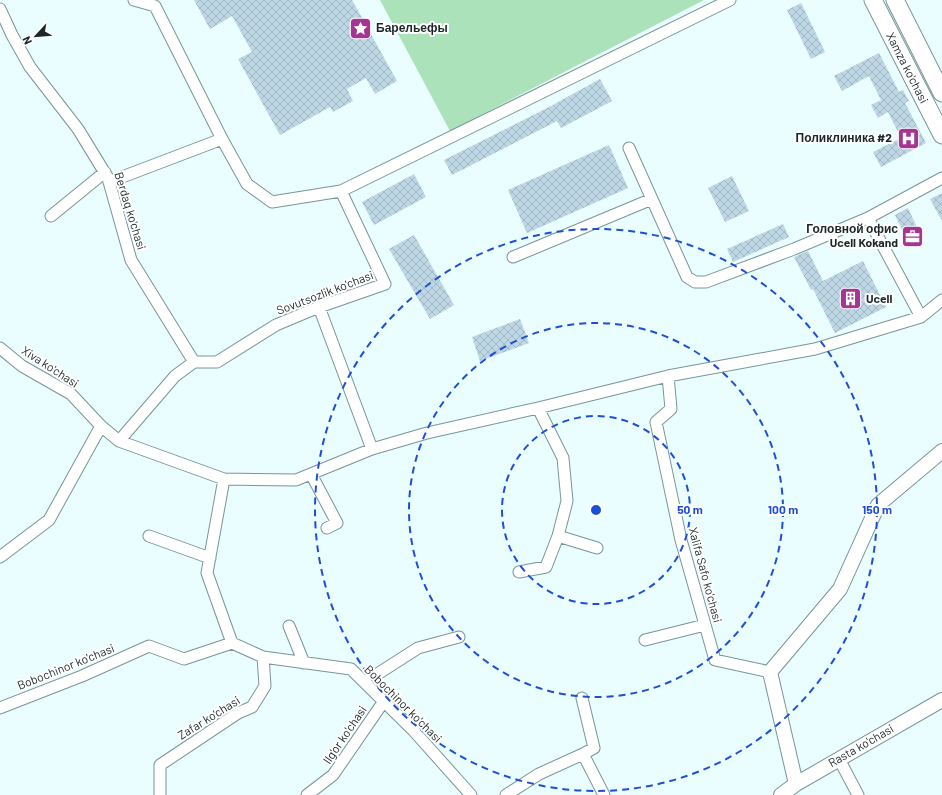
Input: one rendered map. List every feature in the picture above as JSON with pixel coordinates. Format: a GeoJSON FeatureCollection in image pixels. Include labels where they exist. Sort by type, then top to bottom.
{"type":"FeatureCollection","features":[{"type":"Feature","properties":{"kind":"main road","name":"Xamza ko'chasi"},"geometry":{"type":"LineString","coordinates":[[873,0],[942,135]]}},
{"type":"Feature","properties":{"kind":"main road","name":"Xamza ko'chasi"},"geometry":{"type":"LineString","coordinates":[[895,0],[942,93]]}},
{"type":"Feature","properties":{"kind":"street"},"geometry":{"type":"LineString","coordinates":[[134,0],[155,6],[222,140],[247,184],[272,202],[341,191],[730,0]]}},
{"type":"Feature","properties":{"kind":"street","name":"Berdaq ko'chasi"},"geometry":{"type":"LineString","coordinates":[[0,9],[12,35],[30,66],[78,129],[104,172],[109,182],[131,260],[194,362]]}},
{"type":"Feature","properties":{"kind":"street"},"geometry":{"type":"LineString","coordinates":[[109,182],[222,140]]}},
{"type":"Feature","properties":{"kind":"street"},"geometry":{"type":"LineString","coordinates":[[629,148],[687,277],[695,282],[706,282],[794,249],[868,218],[942,178]]}},
{"type":"Feature","properties":{"kind":"street"},"geometry":{"type":"LineString","coordinates":[[51,216],[104,172]]}},
{"type":"Feature","properties":{"kind":"street","name":"Sovutsozlik ko'chasi"},"geometry":{"type":"LineString","coordinates":[[194,362],[217,362],[276,325],[319,307],[385,284],[341,191]]}},
{"type":"Feature","properties":{"kind":"street"},"geometry":{"type":"LineString","coordinates":[[513,256],[652,199]]}},
{"type":"Feature","properties":{"kind":"street"},"geometry":{"type":"LineString","coordinates":[[868,218],[921,317],[942,300]]}},
{"type":"Feature","properties":{"kind":"street"},"geometry":{"type":"LineString","coordinates":[[319,307],[372,449]]}},
{"type":"Feature","properties":{"kind":"street","name":"Xiva ko'chasi"},"geometry":{"type":"LineString","coordinates":[[0,348],[22,366],[71,394],[101,426],[119,441],[224,479],[296,480],[372,449],[427,434],[668,376],[815,349],[921,317]]}},
{"type":"Feature","properties":{"kind":"street"},"geometry":{"type":"LineString","coordinates":[[119,441],[175,376],[194,362]]}},
{"type":"Feature","properties":{"kind":"street","name":"Xalifa Safo ko'chasi"},"geometry":{"type":"LineString","coordinates":[[668,376],[672,409],[656,422],[681,540],[715,660],[770,672]]}},
{"type":"Feature","properties":{"kind":"street"},"geometry":{"type":"LineString","coordinates":[[520,572],[546,567],[558,536],[567,501],[563,458],[538,408]]}},
{"type":"Feature","properties":{"kind":"street"},"geometry":{"type":"LineString","coordinates":[[0,558],[49,520],[101,426]]}},
{"type":"Feature","properties":{"kind":"street"},"geometry":{"type":"LineString","coordinates":[[796,784],[770,672],[840,589],[878,505],[942,451]]}},
{"type":"Feature","properties":{"kind":"street"},"geometry":{"type":"LineString","coordinates":[[311,474],[337,523],[327,528]]}},
{"type":"Feature","properties":{"kind":"street"},"geometry":{"type":"LineString","coordinates":[[224,479],[207,573],[232,643]]}},
{"type":"Feature","properties":{"kind":"street"},"geometry":{"type":"LineString","coordinates":[[149,536],[210,558]]}},
{"type":"Feature","properties":{"kind":"street"},"geometry":{"type":"LineString","coordinates":[[558,536],[597,548]]}},
{"type":"Feature","properties":{"kind":"street"},"geometry":{"type":"LineString","coordinates":[[645,640],[705,625]]}},
{"type":"Feature","properties":{"kind":"street"},"geometry":{"type":"LineString","coordinates":[[289,626],[304,663]]}},
{"type":"Feature","properties":{"kind":"street"},"geometry":{"type":"LineString","coordinates":[[364,682],[418,648],[459,637]]}},
{"type":"Feature","properties":{"kind":"street","name":"Bobochinor ko'chasi"},"geometry":{"type":"LineString","coordinates":[[0,708],[82,676],[150,646],[184,660],[232,643],[263,657],[351,670],[413,730],[471,795]]}},
{"type":"Feature","properties":{"kind":"street","name":"Zafar ko'chasi"},"geometry":{"type":"LineString","coordinates":[[160,795],[160,765],[238,713],[252,706],[265,686],[263,657]]}},
{"type":"Feature","properties":{"kind":"street"},"geometry":{"type":"LineString","coordinates":[[506,795],[539,774],[594,748],[582,698]]}},
{"type":"Feature","properties":{"kind":"street","name":"Rasta ko'chasi"},"geometry":{"type":"LineString","coordinates":[[781,795],[796,784],[942,700]]}},
{"type":"Feature","properties":{"kind":"street","name":"Ilg'or ko'chasi"},"geometry":{"type":"LineString","coordinates":[[307,795],[333,774],[384,701]]}},
{"type":"Feature","properties":{"kind":"street"},"geometry":{"type":"LineString","coordinates":[[583,754],[604,795]]}},
{"type":"Feature","properties":{"kind":"street"},"geometry":{"type":"LineString","coordinates":[[839,759],[858,795]]}},
{"type":"Feature","properties":{"kind":"green space"},"geometry":{"type":"Polygon","coordinates":[[[380,0],[704,0],[450,131],[380,0]]]}},
{"type":"Feature","properties":{"kind":"building"},"geometry":{"type":"Polygon","coordinates":[[[194,0],[352,0],[397,81],[375,94],[366,78],[347,89],[353,101],[333,112],[330,107],[280,135],[238,59],[252,52],[232,16],[210,29],[194,0]]]}},
{"type":"Feature","properties":{"kind":"building"},"geometry":{"type":"Polygon","coordinates":[[[801,3],[825,52],[811,59],[787,10],[801,3]]]}},
{"type":"Feature","properties":{"kind":"building"},"geometry":{"type":"Polygon","coordinates":[[[879,53],[899,92],[903,90],[909,101],[905,103],[926,143],[881,167],[873,152],[901,138],[888,112],[878,118],[871,105],[881,100],[869,76],[842,91],[834,76],[879,53]]]}},
{"type":"Feature","properties":{"kind":"building"},"geometry":{"type":"Polygon","coordinates":[[[600,79],[612,101],[561,128],[557,121],[452,175],[444,160],[549,107],[600,79]]]}},
{"type":"Feature","properties":{"kind":"building"},"geometry":{"type":"Polygon","coordinates":[[[609,145],[628,188],[527,233],[508,190],[609,145]]]}},
{"type":"Feature","properties":{"kind":"building"},"geometry":{"type":"Polygon","coordinates":[[[414,174],[426,197],[374,225],[362,202],[414,174]]]}},
{"type":"Feature","properties":{"kind":"building"},"geometry":{"type":"Polygon","coordinates":[[[732,176],[749,211],[725,222],[708,188],[732,176]]]}},
{"type":"Feature","properties":{"kind":"building"},"geometry":{"type":"Polygon","coordinates":[[[942,193],[942,221],[930,199],[942,193]]]}},
{"type":"Feature","properties":{"kind":"building"},"geometry":{"type":"Polygon","coordinates":[[[908,208],[921,236],[908,242],[895,215],[908,208]]]}},
{"type":"Feature","properties":{"kind":"building"},"geometry":{"type":"Polygon","coordinates":[[[783,224],[789,237],[733,262],[727,249],[783,224]]]}},
{"type":"Feature","properties":{"kind":"building"},"geometry":{"type":"Polygon","coordinates":[[[414,235],[454,305],[430,319],[389,249],[414,235]]]}},
{"type":"Feature","properties":{"kind":"building","name":"Ucell"},"geometry":{"type":"Polygon","coordinates":[[[808,251],[823,281],[863,261],[886,307],[835,333],[813,289],[811,290],[794,257],[808,251]]]}},
{"type":"Feature","properties":{"kind":"building"},"geometry":{"type":"Polygon","coordinates":[[[520,319],[529,343],[480,361],[472,337],[520,319]]]}},
{"type":"Feature","properties":{"kind":"place","name":"Барельефы"},"geometry":{"type":"Point","coordinates":[361,28]}},
{"type":"Feature","properties":{"kind":"place","name":"Поликлиника #2"},"geometry":{"type":"Point","coordinates":[908,138]}},
{"type":"Feature","properties":{"kind":"place","name":"Головной офис Ucell Kokand"},"geometry":{"type":"Point","coordinates":[913,236]}},
{"type":"Feature","properties":{"kind":"place","name":"Ucell"},"geometry":{"type":"Point","coordinates":[850,299]}}]}
